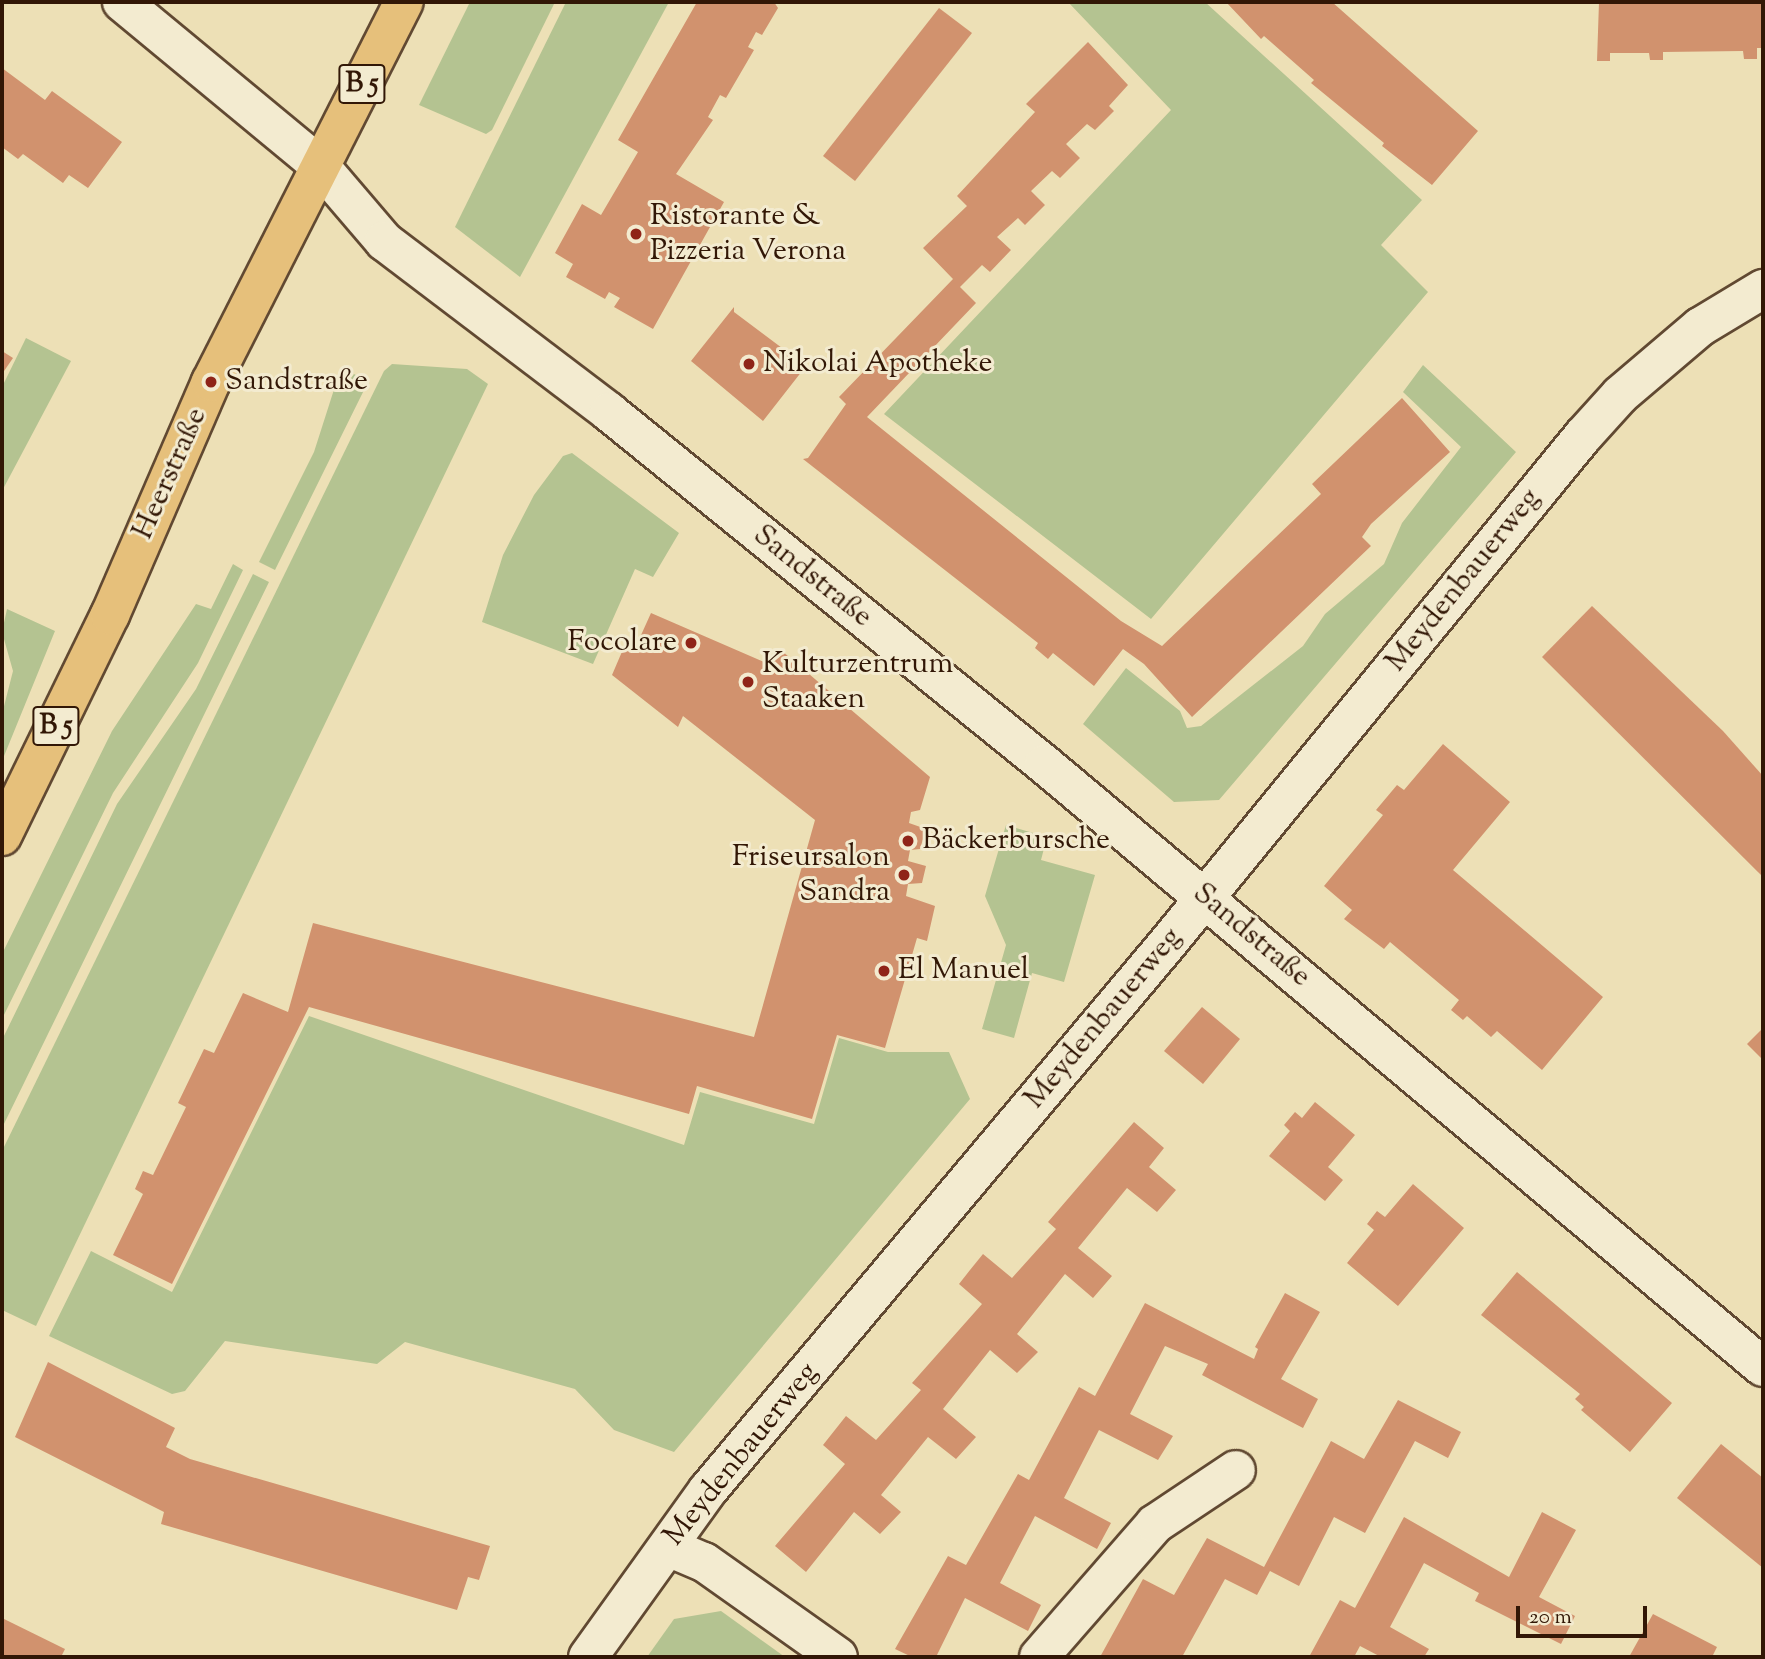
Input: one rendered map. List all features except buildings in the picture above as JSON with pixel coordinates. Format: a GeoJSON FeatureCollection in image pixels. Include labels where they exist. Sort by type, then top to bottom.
{"type":"FeatureCollection","features":[{"type":"Feature","properties":{"kind":"main road","name":"Heerstraße"},"geometry":{"type":"LineString","coordinates":[[2,836],[110,615],[211,382],[404,2]]}},
{"type":"Feature","properties":{"kind":"street","name":"Sandstraße"},"geometry":{"type":"LineString","coordinates":[[122,2],[320,166],[384,241],[609,412],[1205,897],[1763,1367]]}},
{"type":"Feature","properties":{"kind":"street","name":"Meydenbauerweg"},"geometry":{"type":"LineString","coordinates":[[589,1657],[708,1490],[1205,897],[1611,405],[1700,327],[1763,289]]}},
{"type":"Feature","properties":{"kind":"street"},"geometry":{"type":"LineString","coordinates":[[1039,1657],[1155,1524],[1236,1470]]}},
{"type":"Feature","properties":{"kind":"street"},"geometry":{"type":"LineString","coordinates":[[668,1547],[704,1562],[838,1657]]}},
{"type":"Feature","properties":{"kind":"green space"},"geometry":{"type":"Polygon","coordinates":[[[470,2],[555,2],[492,130],[486,134],[419,105],[470,2]]]}},
{"type":"Feature","properties":{"kind":"green space"},"geometry":{"type":"Polygon","coordinates":[[[566,2],[669,2],[520,277],[455,227],[566,2]]]}},
{"type":"Feature","properties":{"kind":"green space"},"geometry":{"type":"Polygon","coordinates":[[[1068,2],[1205,2],[1422,200],[1381,245],[1428,292],[1151,619],[884,414],[1171,110],[1068,2]]]}},
{"type":"Feature","properties":{"kind":"green space"},"geometry":{"type":"Polygon","coordinates":[[[26,338],[71,361],[2,491],[2,387],[26,338]]]}},
{"type":"Feature","properties":{"kind":"green space"},"geometry":{"type":"Polygon","coordinates":[[[392,364],[467,369],[488,384],[36,1326],[2,1310],[2,1151],[384,371],[392,364]]]}},
{"type":"Feature","properties":{"kind":"green space"},"geometry":{"type":"Polygon","coordinates":[[[1423,365],[1516,452],[1219,800],[1174,802],[1083,724],[1126,668],[1180,711],[1187,728],[1201,726],[1303,646],[1325,614],[1384,564],[1402,523],[1461,447],[1403,392],[1423,365]]]}},
{"type":"Feature","properties":{"kind":"green space"},"geometry":{"type":"Polygon","coordinates":[[[354,374],[368,382],[275,570],[259,562],[314,452],[338,377],[349,381],[354,374]]]}},
{"type":"Feature","properties":{"kind":"green space"},"geometry":{"type":"Polygon","coordinates":[[[572,453],[679,533],[653,577],[635,569],[593,664],[482,622],[503,555],[534,495],[563,456],[572,453]]]}},
{"type":"Feature","properties":{"kind":"green space"},"geometry":{"type":"Polygon","coordinates":[[[233,564],[243,570],[198,663],[113,793],[2,1019],[2,954],[112,731],[196,604],[211,609],[233,564]]]}},
{"type":"Feature","properties":{"kind":"green space"},"geometry":{"type":"Polygon","coordinates":[[[253,574],[269,582],[2,1128],[2,1040],[117,804],[196,689],[253,574]]]}},
{"type":"Feature","properties":{"kind":"green space"},"geometry":{"type":"Polygon","coordinates":[[[7,609],[55,631],[2,761],[2,714],[13,671],[2,632],[7,609]]]}},
{"type":"Feature","properties":{"kind":"green space"},"geometry":{"type":"Polygon","coordinates":[[[1006,825],[1047,837],[1041,860],[1095,875],[1064,982],[1032,973],[1014,1038],[982,1029],[1006,945],[985,896],[1006,825]]]}},
{"type":"Feature","properties":{"kind":"green space"},"geometry":{"type":"Polygon","coordinates":[[[309,1016],[684,1145],[700,1092],[814,1124],[839,1038],[888,1052],[949,1052],[970,1099],[674,1452],[614,1430],[575,1389],[405,1342],[377,1364],[225,1341],[185,1391],[172,1394],[49,1336],[91,1251],[172,1292],[309,1016]]]}},
{"type":"Feature","properties":{"kind":"green space"},"geometry":{"type":"Polygon","coordinates":[[[721,1611],[785,1657],[647,1657],[674,1619],[721,1611]]]}},
{"type":"Feature","properties":{"kind":"place","name":"Ristorante & Pizzeria Verona"},"geometry":{"type":"Point","coordinates":[636,234]}},
{"type":"Feature","properties":{"kind":"place","name":"Nikolai Apotheke"},"geometry":{"type":"Point","coordinates":[749,364]}},
{"type":"Feature","properties":{"kind":"place","name":"Sandstraße"},"geometry":{"type":"Point","coordinates":[211,382]}},
{"type":"Feature","properties":{"kind":"place","name":"Focolare"},"geometry":{"type":"Point","coordinates":[691,643]}},
{"type":"Feature","properties":{"kind":"place","name":"Kulturzentrum Staaken"},"geometry":{"type":"Point","coordinates":[748,682]}},
{"type":"Feature","properties":{"kind":"place","name":"Bäckerbursche"},"geometry":{"type":"Point","coordinates":[908,841]}},
{"type":"Feature","properties":{"kind":"place","name":"Friseursalon Sandra"},"geometry":{"type":"Point","coordinates":[904,875]}},
{"type":"Feature","properties":{"kind":"place","name":"El Manuel"},"geometry":{"type":"Point","coordinates":[884,971]}}]}
